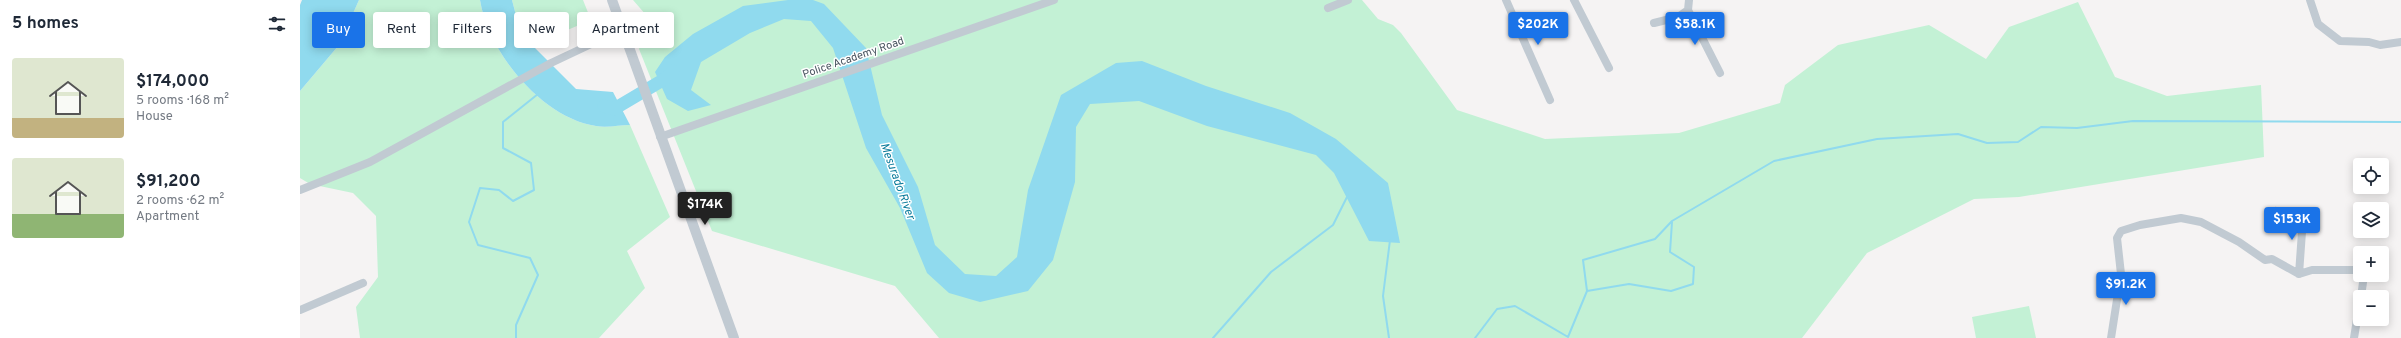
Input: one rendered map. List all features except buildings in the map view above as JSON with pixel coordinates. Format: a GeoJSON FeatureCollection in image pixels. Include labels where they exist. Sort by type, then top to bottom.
{"type":"FeatureCollection","features":[{"type":"Feature","properties":{"kind":"street"},"geometry":{"type":"LineString","coordinates":[[612,0],[616,12]]}},
{"type":"Feature","properties":{"kind":"street","name":"Police Academy Road"},"geometry":{"type":"LineString","coordinates":[[660,136],[786,92],[876,63],[929,42],[961,33],[1054,0]]}},
{"type":"Feature","properties":{"kind":"street"},"geometry":{"type":"LineString","coordinates":[[1328,8],[1348,0]]}},
{"type":"Feature","properties":{"kind":"street"},"geometry":{"type":"LineString","coordinates":[[1506,0],[1550,100]]}},
{"type":"Feature","properties":{"kind":"street"},"geometry":{"type":"LineString","coordinates":[[1574,0],[1609,68]]}},
{"type":"Feature","properties":{"kind":"street"},"geometry":{"type":"LineString","coordinates":[[1689,0],[1688,10],[1720,73]]}},
{"type":"Feature","properties":{"kind":"street"},"geometry":{"type":"LineString","coordinates":[[2310,0],[2318,24],[2329,35],[2340,41],[2369,42],[2380,45],[2401,42]]}},
{"type":"Feature","properties":{"kind":"street"},"geometry":{"type":"LineString","coordinates":[[1654,23],[1678,17],[1688,10]]}},
{"type":"Feature","properties":{"kind":"street"},"geometry":{"type":"LineString","coordinates":[[300,190],[370,162],[550,63],[583,48]]}},
{"type":"Feature","properties":{"kind":"street"},"geometry":{"type":"LineString","coordinates":[[630,48],[660,136],[734,338]]}},
{"type":"Feature","properties":{"kind":"street"},"geometry":{"type":"LineString","coordinates":[[2276,212],[2293,220],[2302,232],[2299,274]]}},
{"type":"Feature","properties":{"kind":"street"},"geometry":{"type":"LineString","coordinates":[[2111,338],[2121,274],[2117,238],[2121,231],[2127,229],[2181,218],[2201,222],[2239,242],[2265,260],[2272,259],[2299,274],[2312,270],[2353,270]]}},
{"type":"Feature","properties":{"kind":"street"},"geometry":{"type":"LineString","coordinates":[[300,310],[362,283]]}},
{"type":"Feature","properties":{"kind":"street"},"geometry":{"type":"LineString","coordinates":[[2354,338],[2356,326]]}},
{"type":"Feature","properties":{"kind":"green space"},"geometry":{"type":"Polygon","coordinates":[[[359,0],[480,0],[483,12],[438,12],[438,48],[499,48],[506,61],[521,80],[556,110],[576,120],[600,127],[630,125],[670,217],[627,251],[645,288],[599,338],[360,338],[356,307],[378,277],[376,216],[353,193],[310,184],[300,178],[300,91],[336,48],[365,48],[365,12],[354,12],[359,0]]]}},
{"type":"Feature","properties":{"kind":"green space"},"geometry":{"type":"Polygon","coordinates":[[[512,0],[583,0],[588,12],[577,12],[577,26],[569,29],[569,12],[515,12],[512,0]]]}},
{"type":"Feature","properties":{"kind":"green space"},"geometry":{"type":"Polygon","coordinates":[[[633,0],[1362,0],[1378,19],[1393,25],[1401,33],[1457,110],[1545,139],[1679,133],[1780,103],[1785,85],[1838,45],[1929,25],[1986,59],[2009,27],[2078,2],[2115,77],[2167,96],[2261,85],[2264,157],[2019,197],[1974,199],[1867,253],[1802,338],[939,338],[895,286],[712,231],[639,49],[674,48],[674,12],[643,12],[633,0]]]}},
{"type":"Feature","properties":{"kind":"green space"},"geometry":{"type":"Polygon","coordinates":[[[2029,306],[2036,338],[1976,338],[1972,317],[2029,306]]]}},
{"type":"Feature","properties":{"kind":"water"},"geometry":{"type":"Polygon","coordinates":[[[302,0],[359,0],[354,12],[312,12],[312,48],[336,48],[300,91],[300,5],[302,0]]]}},
{"type":"Feature","properties":{"kind":"water"},"geometry":{"type":"Polygon","coordinates":[[[480,0],[512,0],[515,12],[514,48],[535,48],[576,89],[613,92],[630,125],[600,127],[576,120],[556,110],[521,80],[506,61],[499,48],[506,48],[506,12],[483,12],[480,0]]]}},
{"type":"Feature","properties":{"kind":"water"},"geometry":{"type":"Polygon","coordinates":[[[788,0],[813,0],[824,4],[866,48],[882,115],[918,187],[935,245],[965,274],[996,276],[1017,257],[1028,190],[1061,95],[1116,63],[1142,61],[1206,86],[1290,113],[1336,139],[1388,183],[1400,243],[1369,241],[1334,173],[1316,155],[1207,126],[1139,101],[1090,104],[1076,127],[1075,182],[1053,260],[1028,291],[980,302],[949,293],[927,273],[900,208],[866,148],[833,48],[811,21],[784,19],[750,33],[701,62],[691,90],[711,105],[688,111],[667,99],[655,72],[665,57],[693,34],[743,6],[788,0]]]}},
{"type":"Feature","properties":{"kind":"waterway","name":"Mesurado River"},"geometry":{"type":"LineString","coordinates":[[604,106],[614,109],[668,77],[673,71]]}},
{"type":"Feature","properties":{"kind":"waterway"},"geometry":{"type":"LineString","coordinates":[[516,338],[516,325],[538,275],[530,258],[478,245],[469,222],[480,188],[499,190],[513,201],[534,190],[531,163],[503,148],[503,122],[538,94]]}},
{"type":"Feature","properties":{"kind":"waterway"},"geometry":{"type":"LineString","coordinates":[[1475,338],[1497,309],[1515,306],[1568,337],[1587,291],[1583,260],[1655,239],[1672,221],[1774,161],[1877,139],[1958,134],[1987,143],[2018,142],[2041,127],[2077,128],[2133,121],[2401,122]]}},
{"type":"Feature","properties":{"kind":"waterway"},"geometry":{"type":"LineString","coordinates":[[1213,338],[1271,272],[1333,225],[1348,195]]}},
{"type":"Feature","properties":{"kind":"waterway"},"geometry":{"type":"LineString","coordinates":[[1587,291],[1629,284],[1671,291],[1693,284],[1694,267],[1670,252],[1672,222]]}},
{"type":"Feature","properties":{"kind":"waterway"},"geometry":{"type":"LineString","coordinates":[[1389,338],[1383,296],[1390,240]]}}]}
